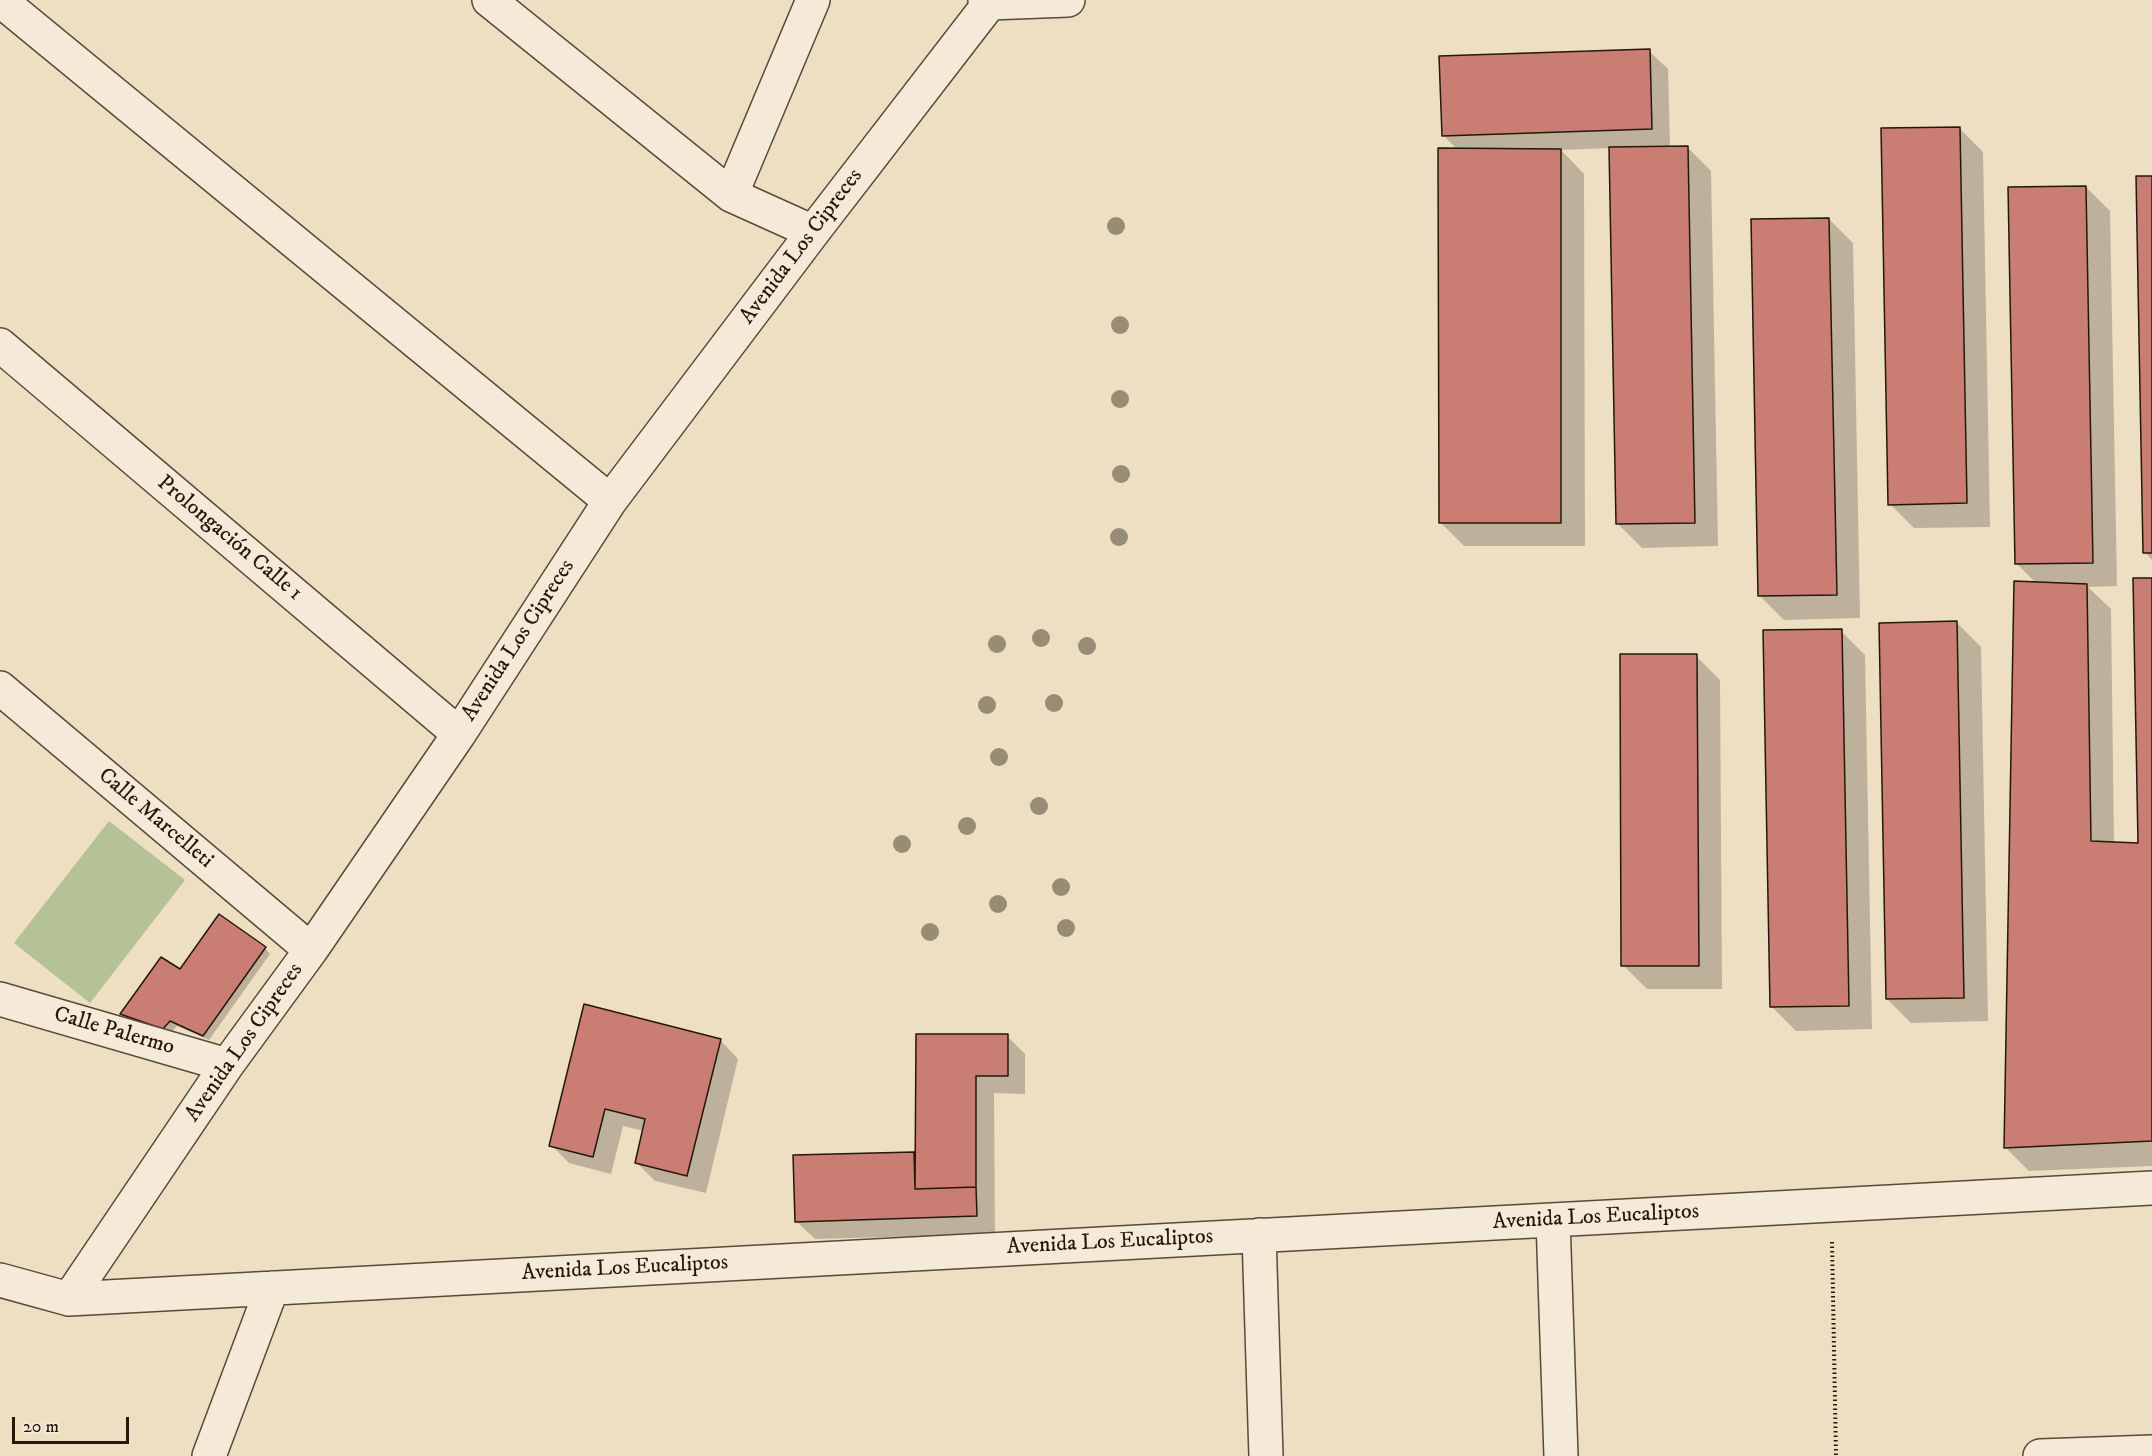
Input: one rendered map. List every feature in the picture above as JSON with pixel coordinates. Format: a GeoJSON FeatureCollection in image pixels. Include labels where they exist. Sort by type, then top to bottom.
{"type":"FeatureCollection","features":[{"type":"Feature","properties":{"kind":"street"},"geometry":{"type":"LineString","coordinates":[[0,0],[610,501]]}},
{"type":"Feature","properties":{"kind":"street"},"geometry":{"type":"LineString","coordinates":[[489,0],[731,195],[813,232]]}},
{"type":"Feature","properties":{"kind":"street"},"geometry":{"type":"LineString","coordinates":[[731,195],[813,0]]}},
{"type":"Feature","properties":{"kind":"street"},"geometry":{"type":"LineString","coordinates":[[989,1],[1068,0]]}},
{"type":"Feature","properties":{"kind":"street","name":"Avenida Los Cipreces"},"geometry":{"type":"LineString","coordinates":[[69,1299],[227,1065],[311,950],[459,734],[610,501],[989,1]]}},
{"type":"Feature","properties":{"kind":"street","name":"Prolongación Calle 1"},"geometry":{"type":"LineString","coordinates":[[0,345],[459,734]]}},
{"type":"Feature","properties":{"kind":"street","name":"Calle Marcelleti"},"geometry":{"type":"LineString","coordinates":[[0,688],[311,950]]}},
{"type":"Feature","properties":{"kind":"street","name":"Calle Palermo"},"geometry":{"type":"LineString","coordinates":[[0,999],[227,1065]]}},
{"type":"Feature","properties":{"kind":"street","name":"Avenida Los Eucaliptos"},"geometry":{"type":"LineString","coordinates":[[0,1280],[69,1299],[2152,1188]]}},
{"type":"Feature","properties":{"kind":"street"},"geometry":{"type":"LineString","coordinates":[[1553,1220],[1561,1456]]}},
{"type":"Feature","properties":{"kind":"street"},"geometry":{"type":"LineString","coordinates":[[1259,1235],[1266,1456]]}},
{"type":"Feature","properties":{"kind":"street"},"geometry":{"type":"LineString","coordinates":[[209,1456],[272,1288]]}},
{"type":"Feature","properties":{"kind":"street"},"geometry":{"type":"LineString","coordinates":[[2040,1456],[2152,1452]]}},
{"type":"Feature","properties":{"kind":"path"},"geometry":{"type":"LineString","coordinates":[[1832,1205],[1836,1456]]}},
{"type":"Feature","properties":{"kind":"green space"},"geometry":{"type":"Polygon","coordinates":[[[109,821],[185,880],[90,1003],[14,943],[109,821]]]}},
{"type":"Feature","properties":{"kind":"building"},"geometry":{"type":"Polygon","coordinates":[[[1650,49],[1652,129],[1442,136],[1439,56],[1650,49]]]}},
{"type":"Feature","properties":{"kind":"building"},"geometry":{"type":"Polygon","coordinates":[[[1960,127],[1967,503],[1888,505],[1881,128],[1960,127]]]}},
{"type":"Feature","properties":{"kind":"building"},"geometry":{"type":"Polygon","coordinates":[[[1688,146],[1695,523],[1616,524],[1609,147],[1688,146]]]}},
{"type":"Feature","properties":{"kind":"building"},"geometry":{"type":"Polygon","coordinates":[[[1438,148],[1561,149],[1561,523],[1439,523],[1438,148]]]}},
{"type":"Feature","properties":{"kind":"building"},"geometry":{"type":"Polygon","coordinates":[[[2136,176],[2152,176],[2152,553],[2143,553],[2136,176]]]}},
{"type":"Feature","properties":{"kind":"building"},"geometry":{"type":"Polygon","coordinates":[[[2086,186],[2093,563],[2015,564],[2008,187],[2086,186]]]}},
{"type":"Feature","properties":{"kind":"building"},"geometry":{"type":"Polygon","coordinates":[[[1829,218],[1837,595],[1758,596],[1751,219],[1829,218]]]}},
{"type":"Feature","properties":{"kind":"building"},"geometry":{"type":"Polygon","coordinates":[[[2133,578],[2152,578],[2152,1141],[2004,1148],[2014,581],[2087,584],[2091,841],[2138,843],[2133,578]]]}},
{"type":"Feature","properties":{"kind":"building"},"geometry":{"type":"Polygon","coordinates":[[[1957,621],[1964,998],[1886,999],[1879,623],[1957,621]]]}},
{"type":"Feature","properties":{"kind":"building"},"geometry":{"type":"Polygon","coordinates":[[[1842,629],[1849,1006],[1770,1007],[1763,630],[1842,629]]]}},
{"type":"Feature","properties":{"kind":"building"},"geometry":{"type":"Polygon","coordinates":[[[1620,654],[1697,654],[1699,966],[1621,966],[1620,654]]]}},
{"type":"Feature","properties":{"kind":"building"},"geometry":{"type":"Polygon","coordinates":[[[219,914],[266,947],[203,1036],[170,1021],[163,1029],[120,1014],[161,957],[180,969],[219,914]]]}},
{"type":"Feature","properties":{"kind":"building"},"geometry":{"type":"Polygon","coordinates":[[[584,1004],[721,1039],[687,1176],[635,1163],[645,1119],[605,1109],[593,1157],[549,1146],[584,1004]]]}},
{"type":"Feature","properties":{"kind":"building"},"geometry":{"type":"Polygon","coordinates":[[[916,1034],[1008,1034],[1008,1076],[976,1076],[976,1187],[915,1189],[916,1034]]]}},
{"type":"Feature","properties":{"kind":"building"},"geometry":{"type":"Polygon","coordinates":[[[914,1152],[915,1189],[976,1187],[977,1216],[795,1222],[793,1155],[914,1152]]]}}]}
